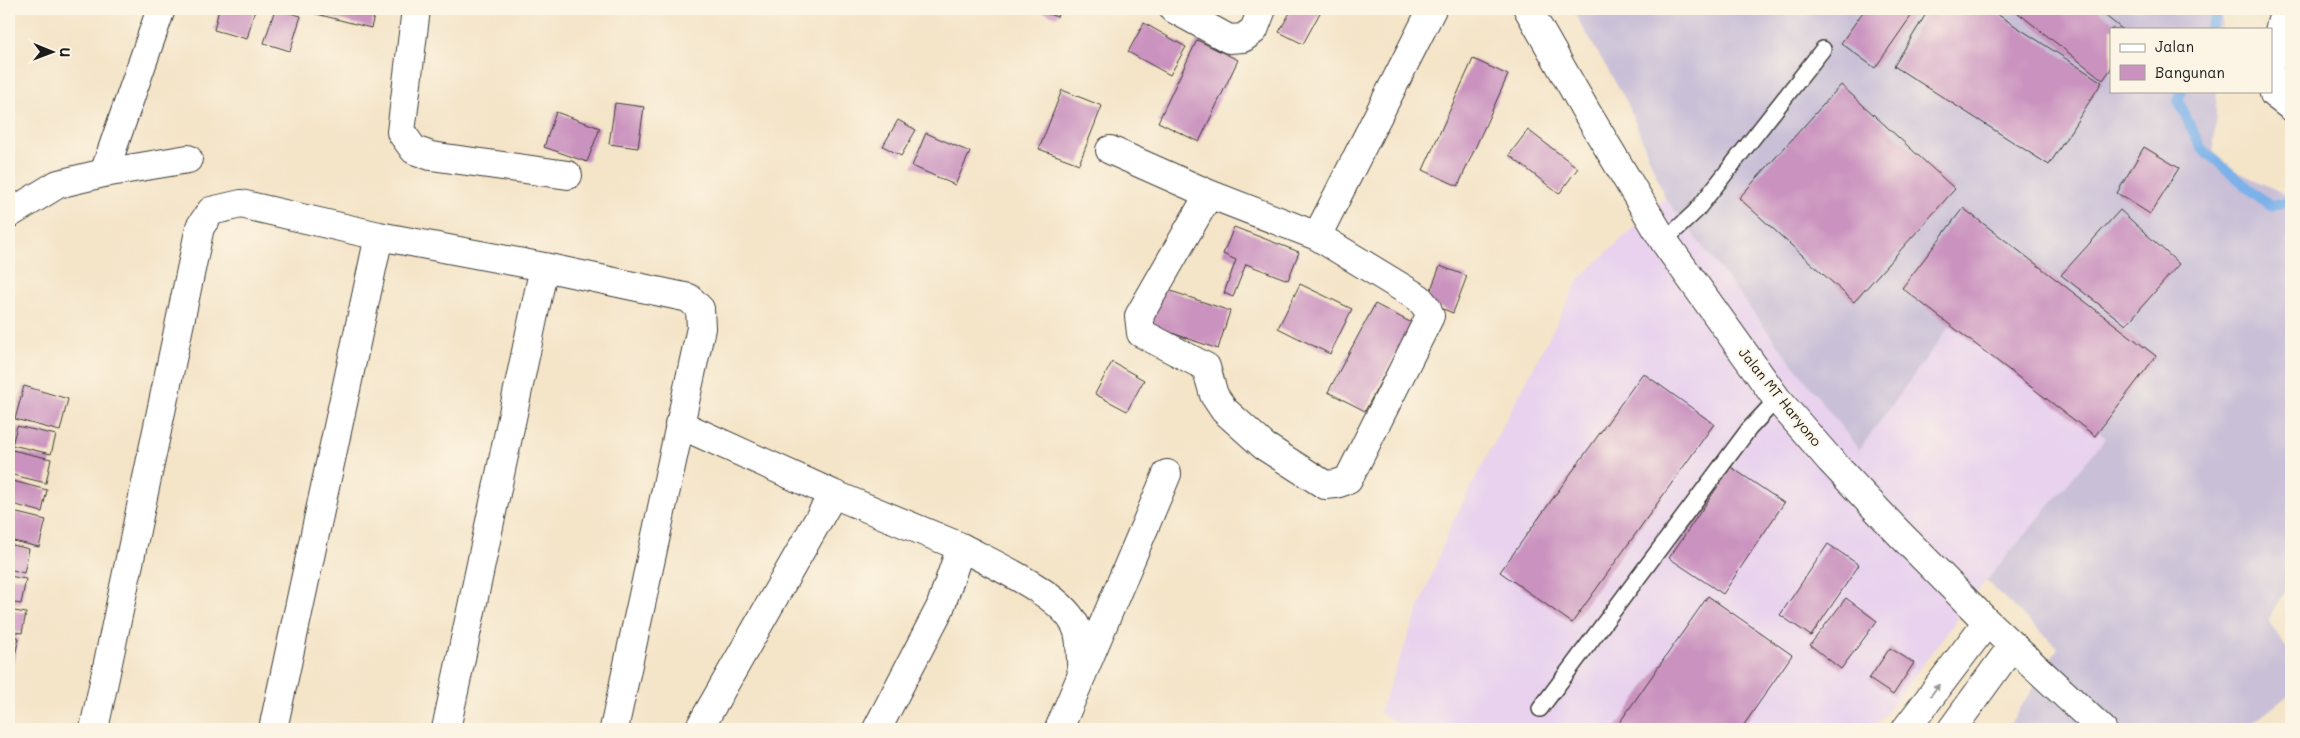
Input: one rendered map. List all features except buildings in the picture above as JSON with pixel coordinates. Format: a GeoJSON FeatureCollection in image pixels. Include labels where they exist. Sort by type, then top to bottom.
{"type":"FeatureCollection","features":[{"type":"Feature","properties":{"kind":"street"},"geometry":{"type":"LineString","coordinates":[[104,173],[161,9]]}},
{"type":"Feature","properties":{"kind":"street"},"geometry":{"type":"LineString","coordinates":[[416,9],[401,132],[414,150],[431,156],[568,175]]}},
{"type":"Feature","properties":{"kind":"street"},"geometry":{"type":"LineString","coordinates":[[1174,9],[1229,39],[1243,38],[1254,30],[1262,9]]}},
{"type":"Feature","properties":{"kind":"street"},"geometry":{"type":"LineString","coordinates":[[1317,236],[1432,9]]}},
{"type":"Feature","properties":{"kind":"street","name":"Jalan MT Haryono"},"geometry":{"type":"LineString","coordinates":[[1528,9],[1586,111],[1664,241],[1777,399],[1830,460],[1987,622],[2102,729]]}},
{"type":"Feature","properties":{"kind":"street"},"geometry":{"type":"LineString","coordinates":[[2272,58],[2285,9]]}},
{"type":"Feature","properties":{"kind":"street"},"geometry":{"type":"LineString","coordinates":[[2272,81],[2274,94],[2291,107]]}},
{"type":"Feature","properties":{"kind":"street"},"geometry":{"type":"LineString","coordinates":[[1110,150],[1209,194],[1317,236],[1419,298],[1427,308],[1430,316],[1348,480],[1325,485],[1264,446],[1224,410],[1214,394],[1206,367],[1141,332],[1139,316],[1209,194]]}},
{"type":"Feature","properties":{"kind":"street"},"geometry":{"type":"LineString","coordinates":[[9,214],[58,184],[104,173],[188,159]]}},
{"type":"Feature","properties":{"kind":"street"},"geometry":{"type":"LineString","coordinates":[[94,729],[200,227],[211,211],[241,204],[379,236],[544,267],[689,298],[700,309],[701,328],[614,729]]}},
{"type":"Feature","properties":{"kind":"street"},"geometry":{"type":"LineString","coordinates":[[273,729],[379,236]]}},
{"type":"Feature","properties":{"kind":"street"},"geometry":{"type":"LineString","coordinates":[[446,729],[544,267]]}},
{"type":"Feature","properties":{"kind":"street"},"geometry":{"type":"LineString","coordinates":[[679,424],[833,494],[961,547],[1052,598],[1071,616],[1078,630],[1082,675]]}},
{"type":"Feature","properties":{"kind":"street"},"geometry":{"type":"LineString","coordinates":[[1059,729],[1167,474]]}},
{"type":"Feature","properties":{"kind":"street"},"geometry":{"type":"LineString","coordinates":[[699,729],[833,494]]}},
{"type":"Feature","properties":{"kind":"street"},"geometry":{"type":"LineString","coordinates":[[877,729],[940,608],[961,547]]}},
{"type":"Feature","properties":{"kind":"street"},"geometry":{"type":"LineString","coordinates":[[1906,729],[1987,622]]}},
{"type":"Feature","properties":{"kind":"street"},"geometry":{"type":"LineString","coordinates":[[1952,729],[2013,645]]}},
{"type":"Feature","properties":{"kind":"lane"},"geometry":{"type":"LineString","coordinates":[[1664,241],[1696,211],[1823,49]]}},
{"type":"Feature","properties":{"kind":"lane"},"geometry":{"type":"LineString","coordinates":[[1540,709],[1749,429],[1777,399]]}},
{"type":"Feature","properties":{"kind":"shaded area"},"geometry":{"type":"Polygon","coordinates":[[[1572,9],[2223,9],[2221,28],[2110,28],[2110,92],[2217,92],[2213,160],[2291,197],[2291,582],[2268,620],[2291,655],[2291,693],[2245,729],[2007,729],[2058,648],[1986,581],[2106,438],[1952,323],[1859,450],[1665,198],[1628,104],[1572,9]]]}},
{"type":"Feature","properties":{"kind":"shaded area"},"geometry":{"type":"Polygon","coordinates":[[[1665,198],[1859,450],[1952,323],[2106,438],[1986,581],[1874,729],[1409,729],[1379,713],[1450,527],[1580,278],[1665,198]]]}},
{"type":"Feature","properties":{"kind":"waterway"},"geometry":{"type":"LineString","coordinates":[[2210,28],[2219,9]]}},
{"type":"Feature","properties":{"kind":"waterway"},"geometry":{"type":"LineString","coordinates":[[2182,92],[2178,100],[2201,148],[2270,206],[2291,201]]}}]}
